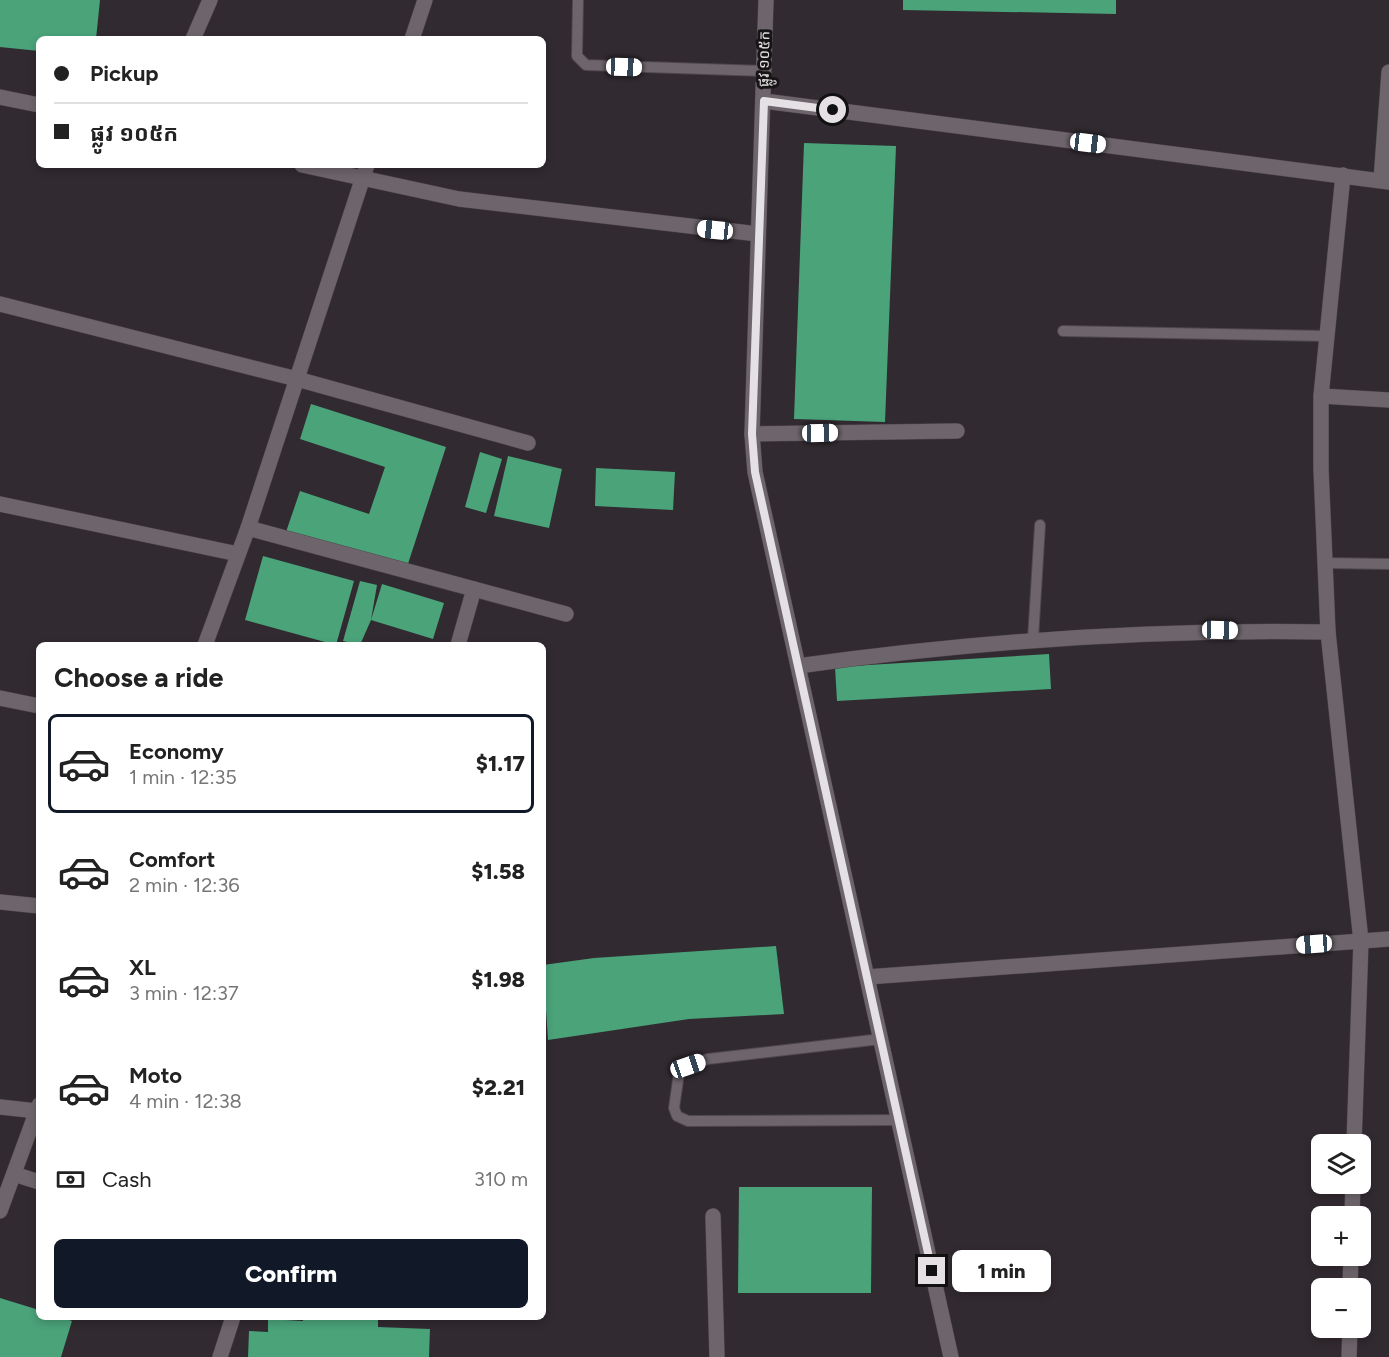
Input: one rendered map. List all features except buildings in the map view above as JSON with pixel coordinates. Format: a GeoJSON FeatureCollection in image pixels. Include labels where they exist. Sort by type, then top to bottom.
{"type":"FeatureCollection","features":[{"type":"Feature","properties":{"kind":"street"},"geometry":{"type":"LineString","coordinates":[[194,36],[210,0]]}},
{"type":"Feature","properties":{"kind":"street"},"geometry":{"type":"LineString","coordinates":[[412,36],[425,0]]}},
{"type":"Feature","properties":{"kind":"street","name":"ផ្លូវ ១០៥ក"},"geometry":{"type":"LineString","coordinates":[[766,0],[752,434],[755,472],[951,1357]]}},
{"type":"Feature","properties":{"kind":"street"},"geometry":{"type":"LineString","coordinates":[[764,101],[1385,181],[1389,72]]}},
{"type":"Feature","properties":{"kind":"street"},"geometry":{"type":"LineString","coordinates":[[0,97],[36,104]]}},
{"type":"Feature","properties":{"kind":"street"},"geometry":{"type":"LineString","coordinates":[[329,168],[365,172],[470,200],[758,234]]}},
{"type":"Feature","properties":{"kind":"street"},"geometry":{"type":"LineString","coordinates":[[206,642],[248,528],[365,172]]}},
{"type":"Feature","properties":{"kind":"street"},"geometry":{"type":"LineString","coordinates":[[1343,176],[1321,396],[1321,469],[1329,632],[1361,941],[1354,1134]]}},
{"type":"Feature","properties":{"kind":"street"},"geometry":{"type":"LineString","coordinates":[[0,304],[297,379],[528,443]]}},
{"type":"Feature","properties":{"kind":"street"},"geometry":{"type":"LineString","coordinates":[[1321,396],[1389,400]]}},
{"type":"Feature","properties":{"kind":"street"},"geometry":{"type":"LineString","coordinates":[[752,434],[957,431]]}},
{"type":"Feature","properties":{"kind":"street"},"geometry":{"type":"LineString","coordinates":[[0,504],[238,554]]}},
{"type":"Feature","properties":{"kind":"street"},"geometry":{"type":"LineString","coordinates":[[248,528],[566,614]]}},
{"type":"Feature","properties":{"kind":"street"},"geometry":{"type":"LineString","coordinates":[[459,642],[474,590]]}},
{"type":"Feature","properties":{"kind":"street"},"geometry":{"type":"LineString","coordinates":[[798,666],[885,654],[1033,639],[1220,630],[1329,632]]}},
{"type":"Feature","properties":{"kind":"street"},"geometry":{"type":"LineString","coordinates":[[0,698],[36,705]]}},
{"type":"Feature","properties":{"kind":"street"},"geometry":{"type":"LineString","coordinates":[[0,902],[36,906]]}},
{"type":"Feature","properties":{"kind":"street"},"geometry":{"type":"LineString","coordinates":[[867,977],[1389,939]]}},
{"type":"Feature","properties":{"kind":"street"},"geometry":{"type":"LineString","coordinates":[[0,1107],[36,1108]]}},
{"type":"Feature","properties":{"kind":"street"},"geometry":{"type":"LineString","coordinates":[[0,1211],[36,1114]]}},
{"type":"Feature","properties":{"kind":"street"},"geometry":{"type":"LineString","coordinates":[[14,1174],[36,1181]]}},
{"type":"Feature","properties":{"kind":"street"},"geometry":{"type":"LineString","coordinates":[[713,1216],[717,1357]]}},
{"type":"Feature","properties":{"kind":"street"},"geometry":{"type":"LineString","coordinates":[[220,1357],[232,1320]]}},
{"type":"Feature","properties":{"kind":"street"},"geometry":{"type":"LineString","coordinates":[[1349,1357],[1350,1338]]}},
{"type":"Feature","properties":{"kind":"lane"},"geometry":{"type":"LineString","coordinates":[[578,0],[577,56],[586,65],[764,70]]}},
{"type":"Feature","properties":{"kind":"lane"},"geometry":{"type":"LineString","coordinates":[[1063,331],[1328,336]]}},
{"type":"Feature","properties":{"kind":"lane"},"geometry":{"type":"LineString","coordinates":[[1033,639],[1040,525]]}},
{"type":"Feature","properties":{"kind":"lane"},"geometry":{"type":"LineString","coordinates":[[1325,564],[1389,564]]}},
{"type":"Feature","properties":{"kind":"lane"},"geometry":{"type":"LineString","coordinates":[[881,1039],[708,1059],[688,1066],[679,1074],[674,1108],[676,1116],[688,1121],[898,1120]]}},
{"type":"Feature","properties":{"kind":"route"},"geometry":{"type":"LineString","coordinates":[[833,110],[764,101],[752,434],[755,472],[932,1271]]}}]}
